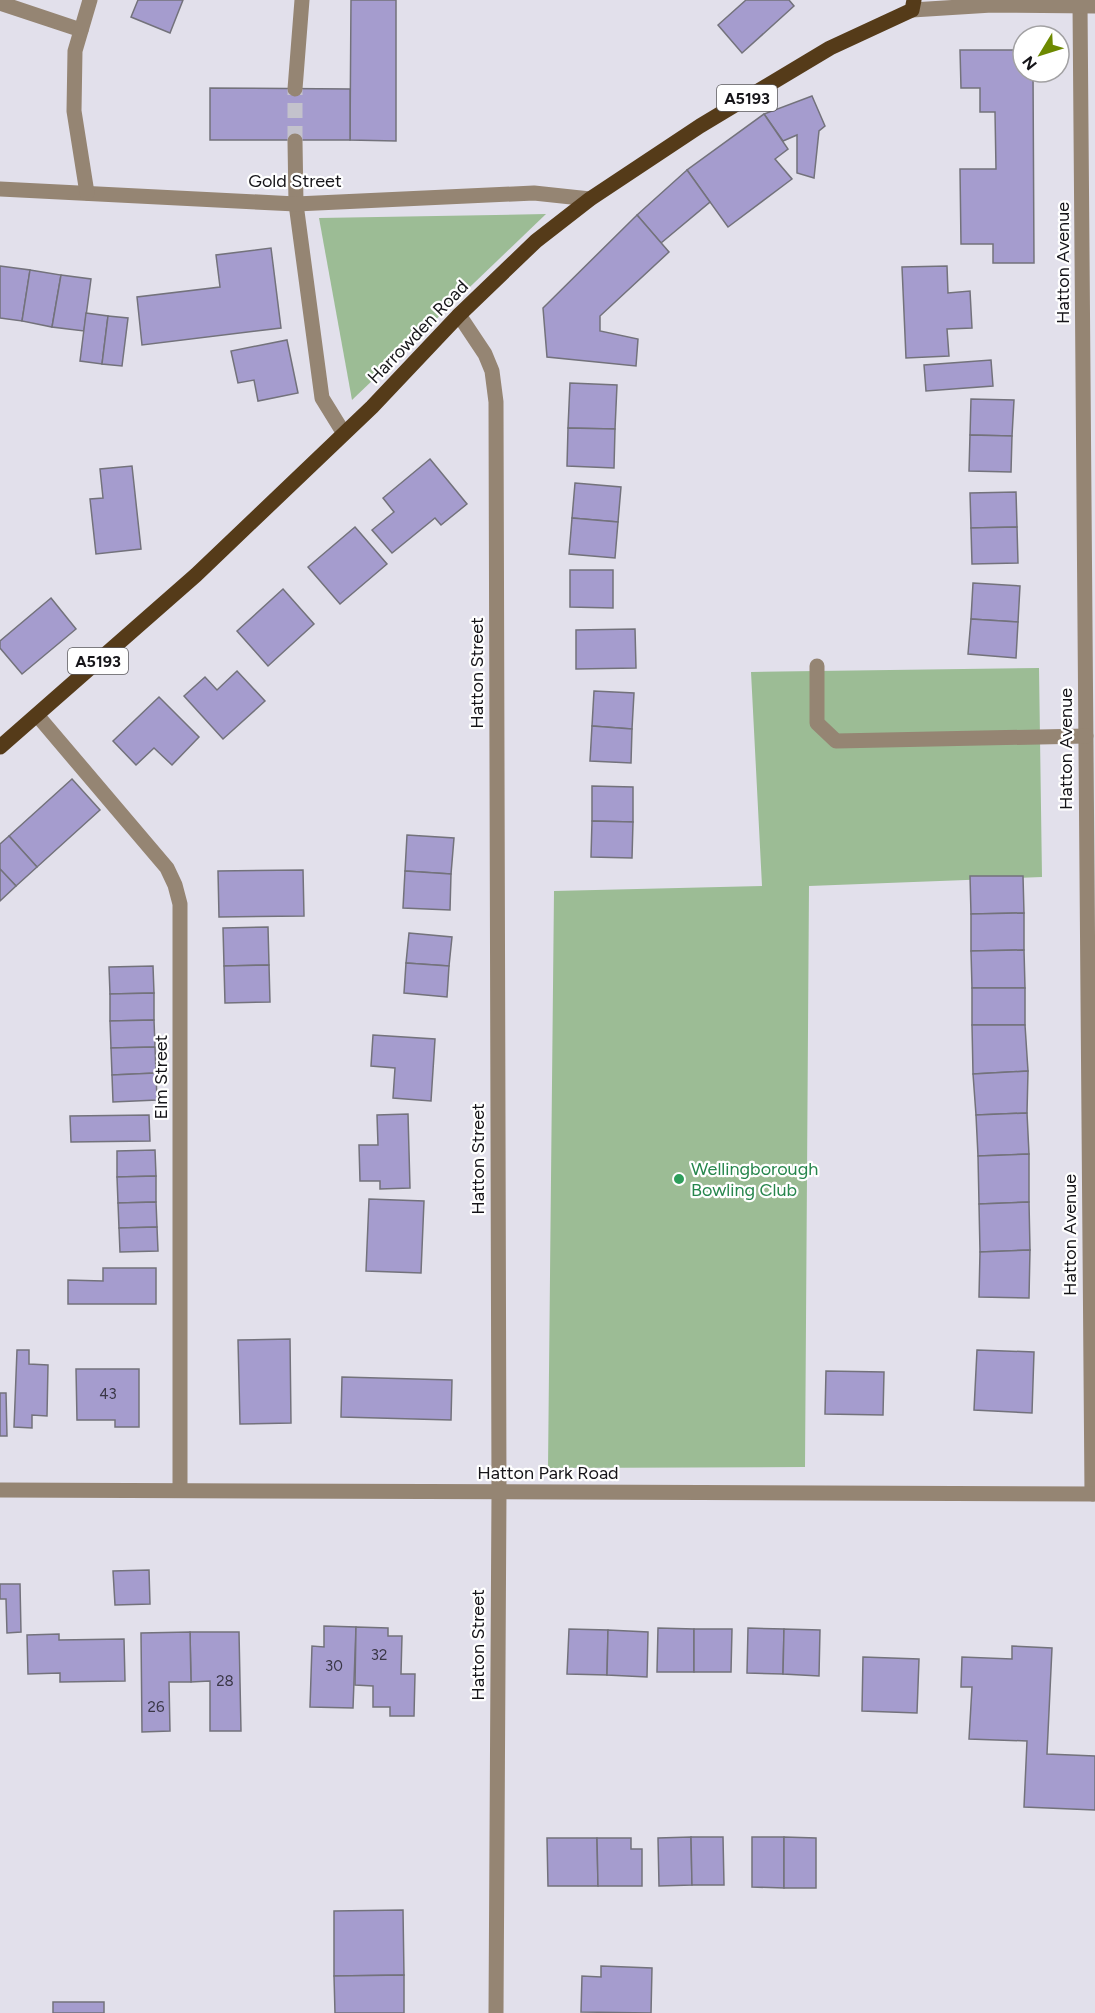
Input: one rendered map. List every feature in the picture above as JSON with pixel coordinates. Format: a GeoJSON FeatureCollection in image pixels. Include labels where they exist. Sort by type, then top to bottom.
{"type":"FeatureCollection","features":[{"type":"Feature","properties":{"kind":"main road","name":"Harrowden Road"},"geometry":{"type":"LineString","coordinates":[[0,747],[196,574],[343,432],[372,407],[459,315],[536,241],[590,198],[700,126],[830,48],[913,5]]}},
{"type":"Feature","properties":{"kind":"street"},"geometry":{"type":"LineString","coordinates":[[87,193],[74,111],[75,51],[90,0]]}},
{"type":"Feature","properties":{"kind":"street"},"geometry":{"type":"LineString","coordinates":[[295,89],[302,0]]}},
{"type":"Feature","properties":{"kind":"street"},"geometry":{"type":"LineString","coordinates":[[0,3],[81,30]]}},
{"type":"Feature","properties":{"kind":"street"},"geometry":{"type":"LineString","coordinates":[[913,5],[1088,5]]}},
{"type":"Feature","properties":{"kind":"street","name":"Hatton Avenue"},"geometry":{"type":"LineString","coordinates":[[1088,5],[1086,736],[1093,1494]]}},
{"type":"Feature","properties":{"kind":"street"},"geometry":{"type":"LineString","coordinates":[[295,141],[296,204],[322,398],[343,432]]}},
{"type":"Feature","properties":{"kind":"street","name":"Gold Street"},"geometry":{"type":"LineString","coordinates":[[0,189],[296,204],[534,194],[590,198]]}},
{"type":"Feature","properties":{"kind":"street","name":"Hatton Street"},"geometry":{"type":"LineString","coordinates":[[459,315],[485,354],[492,371],[496,402],[499,1492],[496,2013]]}},
{"type":"Feature","properties":{"kind":"street"},"geometry":{"type":"LineString","coordinates":[[817,666],[817,723],[836,741],[1086,736]]}},
{"type":"Feature","properties":{"kind":"street","name":"Elm Street"},"geometry":{"type":"LineString","coordinates":[[37,715],[168,867],[180,904],[180,1490]]}},
{"type":"Feature","properties":{"kind":"street","name":"Hatton Park Road"},"geometry":{"type":"LineString","coordinates":[[0,1490],[1093,1494]]}},
{"type":"Feature","properties":{"kind":"green space"},"geometry":{"type":"Polygon","coordinates":[[[546,214],[352,400],[319,218],[546,214]]]}},
{"type":"Feature","properties":{"kind":"green space","name":"Wellingborough Bowling Club"},"geometry":{"type":"Polygon","coordinates":[[[1039,668],[1042,877],[809,886],[805,1467],[548,1468],[554,891],[762,886],[751,672],[1039,668]]]}},
{"type":"Feature","properties":{"kind":"building"},"geometry":{"type":"Polygon","coordinates":[[[138,0],[183,0],[170,33],[131,17],[138,0]]]}},
{"type":"Feature","properties":{"kind":"building"},"geometry":{"type":"Polygon","coordinates":[[[351,0],[396,0],[396,141],[350,140],[351,0]]]}},
{"type":"Feature","properties":{"kind":"building"},"geometry":{"type":"Polygon","coordinates":[[[746,0],[789,0],[794,6],[742,53],[718,25],[746,0]]]}},
{"type":"Feature","properties":{"kind":"building"},"geometry":{"type":"Polygon","coordinates":[[[960,50],[1011,50],[1011,84],[1033,84],[1034,263],[993,263],[993,244],[961,244],[960,169],[996,169],[995,112],[980,112],[980,88],[961,88],[960,50]]]}},
{"type":"Feature","properties":{"kind":"building"},"geometry":{"type":"Polygon","coordinates":[[[210,88],[350,89],[350,140],[210,140],[210,88]]]}},
{"type":"Feature","properties":{"kind":"building"},"geometry":{"type":"Polygon","coordinates":[[[812,96],[825,126],[819,131],[814,178],[797,173],[797,135],[783,141],[764,114],[812,96]]]}},
{"type":"Feature","properties":{"kind":"building"},"geometry":{"type":"Polygon","coordinates":[[[764,114],[788,149],[775,159],[792,179],[728,227],[687,170],[764,114]]]}},
{"type":"Feature","properties":{"kind":"building"},"geometry":{"type":"Polygon","coordinates":[[[687,170],[710,202],[661,243],[637,215],[687,170]]]}},
{"type":"Feature","properties":{"kind":"building"},"geometry":{"type":"Polygon","coordinates":[[[637,215],[669,252],[600,316],[600,331],[638,339],[636,366],[547,357],[543,308],[637,215]]]}},
{"type":"Feature","properties":{"kind":"building"},"geometry":{"type":"Polygon","coordinates":[[[271,248],[281,328],[142,345],[137,297],[220,287],[216,255],[271,248]]]}},
{"type":"Feature","properties":{"kind":"building"},"geometry":{"type":"Polygon","coordinates":[[[0,266],[30,270],[22,321],[0,318],[0,266]]]}},
{"type":"Feature","properties":{"kind":"building"},"geometry":{"type":"Polygon","coordinates":[[[947,266],[948,293],[970,291],[972,328],[947,329],[949,356],[906,358],[902,267],[947,266]]]}},
{"type":"Feature","properties":{"kind":"building"},"geometry":{"type":"Polygon","coordinates":[[[30,270],[61,275],[52,327],[22,321],[30,270]]]}},
{"type":"Feature","properties":{"kind":"building"},"geometry":{"type":"Polygon","coordinates":[[[61,275],[91,279],[84,331],[52,327],[61,275]]]}},
{"type":"Feature","properties":{"kind":"building"},"geometry":{"type":"Polygon","coordinates":[[[86,313],[108,316],[102,364],[80,361],[86,313]]]}},
{"type":"Feature","properties":{"kind":"building"},"geometry":{"type":"Polygon","coordinates":[[[108,316],[128,318],[122,366],[102,364],[108,316]]]}},
{"type":"Feature","properties":{"kind":"building"},"geometry":{"type":"Polygon","coordinates":[[[287,340],[298,393],[258,401],[254,380],[238,383],[231,351],[287,340]]]}},
{"type":"Feature","properties":{"kind":"building"},"geometry":{"type":"Polygon","coordinates":[[[991,360],[993,386],[926,391],[924,365],[991,360]]]}},
{"type":"Feature","properties":{"kind":"building"},"geometry":{"type":"Polygon","coordinates":[[[570,383],[617,385],[615,429],[568,428],[570,383]]]}},
{"type":"Feature","properties":{"kind":"building"},"geometry":{"type":"Polygon","coordinates":[[[971,399],[1014,400],[1012,436],[970,435],[971,399]]]}},
{"type":"Feature","properties":{"kind":"building"},"geometry":{"type":"Polygon","coordinates":[[[568,428],[615,429],[614,468],[567,466],[568,428]]]}},
{"type":"Feature","properties":{"kind":"building"},"geometry":{"type":"Polygon","coordinates":[[[970,435],[1012,436],[1011,472],[969,471],[970,435]]]}},
{"type":"Feature","properties":{"kind":"building"},"geometry":{"type":"Polygon","coordinates":[[[430,459],[467,504],[441,525],[435,518],[392,553],[372,530],[394,512],[383,498],[430,459]]]}},
{"type":"Feature","properties":{"kind":"building"},"geometry":{"type":"Polygon","coordinates":[[[132,466],[141,549],[96,554],[90,499],[103,498],[100,469],[132,466]]]}},
{"type":"Feature","properties":{"kind":"building"},"geometry":{"type":"Polygon","coordinates":[[[575,483],[621,487],[618,522],[572,518],[575,483]]]}},
{"type":"Feature","properties":{"kind":"building"},"geometry":{"type":"Polygon","coordinates":[[[1016,492],[1017,527],[971,528],[970,493],[1016,492]]]}},
{"type":"Feature","properties":{"kind":"building"},"geometry":{"type":"Polygon","coordinates":[[[572,518],[618,522],[615,558],[569,554],[572,518]]]}},
{"type":"Feature","properties":{"kind":"building"},"geometry":{"type":"Polygon","coordinates":[[[355,527],[387,564],[340,604],[308,567],[355,527]]]}},
{"type":"Feature","properties":{"kind":"building"},"geometry":{"type":"Polygon","coordinates":[[[1017,527],[1018,563],[972,564],[971,528],[1017,527]]]}},
{"type":"Feature","properties":{"kind":"building"},"geometry":{"type":"Polygon","coordinates":[[[570,570],[613,570],[613,608],[570,607],[570,570]]]}},
{"type":"Feature","properties":{"kind":"building"},"geometry":{"type":"Polygon","coordinates":[[[973,583],[1020,586],[1018,622],[971,619],[973,583]]]}},
{"type":"Feature","properties":{"kind":"building"},"geometry":{"type":"Polygon","coordinates":[[[283,589],[314,624],[268,666],[237,631],[283,589]]]}},
{"type":"Feature","properties":{"kind":"building"},"geometry":{"type":"Polygon","coordinates":[[[51,598],[76,629],[22,674],[0,648],[0,641],[51,598]]]}},
{"type":"Feature","properties":{"kind":"building"},"geometry":{"type":"Polygon","coordinates":[[[971,619],[1018,622],[1016,658],[968,654],[971,619]]]}},
{"type":"Feature","properties":{"kind":"building"},"geometry":{"type":"Polygon","coordinates":[[[635,629],[636,668],[576,669],[576,630],[635,629]]]}},
{"type":"Feature","properties":{"kind":"building"},"geometry":{"type":"Polygon","coordinates":[[[237,671],[265,701],[223,739],[184,696],[205,677],[217,690],[237,671]]]}},
{"type":"Feature","properties":{"kind":"building"},"geometry":{"type":"Polygon","coordinates":[[[594,691],[634,693],[632,729],[592,726],[594,691]]]}},
{"type":"Feature","properties":{"kind":"building"},"geometry":{"type":"Polygon","coordinates":[[[159,697],[199,737],[172,765],[154,748],[136,765],[113,741],[159,697]]]}},
{"type":"Feature","properties":{"kind":"building"},"geometry":{"type":"Polygon","coordinates":[[[592,726],[632,729],[631,763],[590,761],[592,726]]]}},
{"type":"Feature","properties":{"kind":"building"},"geometry":{"type":"Polygon","coordinates":[[[72,779],[100,810],[37,867],[9,836],[72,779]]]}},
{"type":"Feature","properties":{"kind":"building"},"geometry":{"type":"Polygon","coordinates":[[[592,786],[633,787],[633,822],[592,821],[592,786]]]}},
{"type":"Feature","properties":{"kind":"building"},"geometry":{"type":"Polygon","coordinates":[[[592,821],[633,822],[632,858],[591,857],[592,821]]]}},
{"type":"Feature","properties":{"kind":"building"},"geometry":{"type":"Polygon","coordinates":[[[407,835],[454,838],[451,874],[405,871],[407,835]]]}},
{"type":"Feature","properties":{"kind":"building"},"geometry":{"type":"Polygon","coordinates":[[[9,836],[37,867],[16,886],[0,869],[0,844],[9,836]]]}},
{"type":"Feature","properties":{"kind":"building"},"geometry":{"type":"Polygon","coordinates":[[[0,869],[16,886],[0,901],[0,869]]]}},
{"type":"Feature","properties":{"kind":"building"},"geometry":{"type":"Polygon","coordinates":[[[303,870],[304,916],[219,917],[218,871],[303,870]]]}},
{"type":"Feature","properties":{"kind":"building"},"geometry":{"type":"Polygon","coordinates":[[[405,871],[451,874],[450,910],[403,908],[405,871]]]}},
{"type":"Feature","properties":{"kind":"building"},"geometry":{"type":"Polygon","coordinates":[[[970,876],[1023,876],[1024,913],[971,914],[970,876]]]}},
{"type":"Feature","properties":{"kind":"building"},"geometry":{"type":"Polygon","coordinates":[[[1024,913],[1024,950],[971,951],[971,914],[1024,913]]]}},
{"type":"Feature","properties":{"kind":"building"},"geometry":{"type":"Polygon","coordinates":[[[268,927],[269,965],[224,966],[223,928],[268,927]]]}},
{"type":"Feature","properties":{"kind":"building"},"geometry":{"type":"Polygon","coordinates":[[[409,933],[452,937],[449,966],[406,963],[409,933]]]}},
{"type":"Feature","properties":{"kind":"building"},"geometry":{"type":"Polygon","coordinates":[[[1024,950],[1025,988],[972,988],[971,951],[1024,950]]]}},
{"type":"Feature","properties":{"kind":"building"},"geometry":{"type":"Polygon","coordinates":[[[406,963],[449,966],[447,997],[404,993],[406,963]]]}},
{"type":"Feature","properties":{"kind":"building"},"geometry":{"type":"Polygon","coordinates":[[[269,965],[270,1002],[225,1003],[224,966],[269,965]]]}},
{"type":"Feature","properties":{"kind":"building"},"geometry":{"type":"Polygon","coordinates":[[[153,966],[154,993],[110,994],[109,967],[153,966]]]}},
{"type":"Feature","properties":{"kind":"building"},"geometry":{"type":"Polygon","coordinates":[[[972,988],[1025,988],[1025,1025],[972,1025],[972,988]]]}},
{"type":"Feature","properties":{"kind":"building"},"geometry":{"type":"Polygon","coordinates":[[[154,993],[154,1020],[110,1021],[110,994],[154,993]]]}},
{"type":"Feature","properties":{"kind":"building"},"geometry":{"type":"Polygon","coordinates":[[[154,1020],[155,1047],[111,1048],[110,1021],[154,1020]]]}},
{"type":"Feature","properties":{"kind":"building"},"geometry":{"type":"Polygon","coordinates":[[[972,1025],[1025,1025],[1028,1071],[973,1074],[972,1025]]]}},
{"type":"Feature","properties":{"kind":"building"},"geometry":{"type":"Polygon","coordinates":[[[373,1035],[435,1039],[431,1101],[393,1098],[395,1068],[371,1066],[373,1035]]]}},
{"type":"Feature","properties":{"kind":"building"},"geometry":{"type":"Polygon","coordinates":[[[155,1047],[156,1073],[112,1075],[111,1048],[155,1047]]]}},
{"type":"Feature","properties":{"kind":"building"},"geometry":{"type":"Polygon","coordinates":[[[1028,1071],[1027,1113],[976,1115],[973,1074],[1028,1071]]]}},
{"type":"Feature","properties":{"kind":"building"},"geometry":{"type":"Polygon","coordinates":[[[156,1073],[157,1100],[113,1102],[112,1075],[156,1073]]]}},
{"type":"Feature","properties":{"kind":"building"},"geometry":{"type":"Polygon","coordinates":[[[1027,1113],[1029,1154],[978,1156],[976,1115],[1027,1113]]]}},
{"type":"Feature","properties":{"kind":"building"},"geometry":{"type":"Polygon","coordinates":[[[408,1114],[410,1188],[380,1189],[380,1181],[360,1181],[359,1145],[378,1145],[377,1115],[408,1114]]]}},
{"type":"Feature","properties":{"kind":"building"},"geometry":{"type":"Polygon","coordinates":[[[149,1115],[150,1141],[71,1142],[70,1116],[149,1115]]]}},
{"type":"Feature","properties":{"kind":"building"},"geometry":{"type":"Polygon","coordinates":[[[155,1150],[156,1176],[117,1177],[117,1151],[155,1150]]]}},
{"type":"Feature","properties":{"kind":"building"},"geometry":{"type":"Polygon","coordinates":[[[1029,1154],[1029,1202],[979,1204],[978,1156],[1029,1154]]]}},
{"type":"Feature","properties":{"kind":"building"},"geometry":{"type":"Polygon","coordinates":[[[156,1176],[156,1202],[118,1203],[117,1177],[156,1176]]]}},
{"type":"Feature","properties":{"kind":"building"},"geometry":{"type":"Polygon","coordinates":[[[369,1199],[424,1201],[421,1273],[366,1271],[369,1199]]]}},
{"type":"Feature","properties":{"kind":"building"},"geometry":{"type":"Polygon","coordinates":[[[156,1202],[157,1227],[119,1228],[118,1203],[156,1202]]]}},
{"type":"Feature","properties":{"kind":"building"},"geometry":{"type":"Polygon","coordinates":[[[1029,1202],[1030,1250],[980,1252],[979,1204],[1029,1202]]]}},
{"type":"Feature","properties":{"kind":"building"},"geometry":{"type":"Polygon","coordinates":[[[157,1227],[158,1251],[120,1252],[119,1228],[157,1227]]]}},
{"type":"Feature","properties":{"kind":"building"},"geometry":{"type":"Polygon","coordinates":[[[1030,1250],[1029,1298],[979,1297],[980,1252],[1030,1250]]]}},
{"type":"Feature","properties":{"kind":"building"},"geometry":{"type":"Polygon","coordinates":[[[103,1268],[156,1268],[156,1304],[68,1304],[68,1280],[103,1281],[103,1268]]]}},
{"type":"Feature","properties":{"kind":"building"},"geometry":{"type":"Polygon","coordinates":[[[290,1339],[291,1423],[240,1424],[238,1340],[290,1339]]]}},
{"type":"Feature","properties":{"kind":"building"},"geometry":{"type":"Polygon","coordinates":[[[17,1350],[29,1350],[29,1364],[48,1365],[47,1416],[32,1415],[32,1428],[14,1427],[17,1350]]]}},
{"type":"Feature","properties":{"kind":"building"},"geometry":{"type":"Polygon","coordinates":[[[977,1350],[1034,1352],[1032,1413],[974,1410],[977,1350]]]}},
{"type":"Feature","properties":{"kind":"building"},"geometry":{"type":"Polygon","coordinates":[[[76,1369],[139,1369],[139,1427],[115,1427],[115,1420],[77,1420],[76,1369]]]}},
{"type":"Feature","properties":{"kind":"building"},"geometry":{"type":"Polygon","coordinates":[[[826,1371],[884,1372],[883,1415],[825,1414],[826,1371]]]}},
{"type":"Feature","properties":{"kind":"building"},"geometry":{"type":"Polygon","coordinates":[[[342,1377],[452,1380],[451,1420],[341,1417],[342,1377]]]}},
{"type":"Feature","properties":{"kind":"building"},"geometry":{"type":"Polygon","coordinates":[[[0,1393],[6,1393],[7,1436],[0,1436],[0,1393]]]}},
{"type":"Feature","properties":{"kind":"building"},"geometry":{"type":"Polygon","coordinates":[[[149,1570],[150,1604],[115,1605],[113,1571],[149,1570]]]}},
{"type":"Feature","properties":{"kind":"building"},"geometry":{"type":"Polygon","coordinates":[[[0,1584],[20,1584],[21,1632],[7,1633],[6,1599],[0,1599],[0,1584]]]}},
{"type":"Feature","properties":{"kind":"building"},"geometry":{"type":"Polygon","coordinates":[[[324,1626],[356,1627],[353,1708],[310,1707],[312,1646],[324,1647],[324,1626]]]}},
{"type":"Feature","properties":{"kind":"building"},"geometry":{"type":"Polygon","coordinates":[[[356,1627],[388,1628],[388,1636],[402,1636],[401,1674],[415,1674],[414,1716],[390,1716],[390,1707],[373,1707],[373,1686],[355,1685],[356,1627]]]}},
{"type":"Feature","properties":{"kind":"building"},"geometry":{"type":"Polygon","coordinates":[[[658,1628],[694,1629],[694,1672],[657,1672],[658,1628]]]}},
{"type":"Feature","properties":{"kind":"building"},"geometry":{"type":"Polygon","coordinates":[[[748,1628],[784,1629],[783,1674],[747,1673],[748,1628]]]}},
{"type":"Feature","properties":{"kind":"building"},"geometry":{"type":"Polygon","coordinates":[[[569,1629],[608,1630],[607,1675],[567,1674],[569,1629]]]}},
{"type":"Feature","properties":{"kind":"building"},"geometry":{"type":"Polygon","coordinates":[[[694,1629],[732,1629],[731,1672],[694,1672],[694,1629]]]}},
{"type":"Feature","properties":{"kind":"building"},"geometry":{"type":"Polygon","coordinates":[[[784,1629],[820,1630],[819,1676],[783,1674],[784,1629]]]}},
{"type":"Feature","properties":{"kind":"building"},"geometry":{"type":"Polygon","coordinates":[[[608,1630],[648,1632],[647,1677],[607,1675],[608,1630]]]}},
{"type":"Feature","properties":{"kind":"building"},"geometry":{"type":"Polygon","coordinates":[[[190,1632],[239,1632],[241,1731],[210,1731],[210,1681],[191,1682],[190,1632]]]}},
{"type":"Feature","properties":{"kind":"building"},"geometry":{"type":"Polygon","coordinates":[[[190,1632],[191,1682],[169,1682],[170,1731],[142,1732],[141,1633],[190,1632]]]}},
{"type":"Feature","properties":{"kind":"building"},"geometry":{"type":"Polygon","coordinates":[[[59,1634],[59,1640],[124,1639],[125,1681],[60,1682],[60,1673],[28,1674],[27,1635],[59,1634]]]}},
{"type":"Feature","properties":{"kind":"building"},"geometry":{"type":"Polygon","coordinates":[[[1012,1646],[1052,1648],[1047,1754],[1095,1756],[1095,1810],[1024,1807],[1027,1741],[969,1739],[972,1687],[961,1687],[962,1657],[1012,1659],[1012,1646]]]}},
{"type":"Feature","properties":{"kind":"building"},"geometry":{"type":"Polygon","coordinates":[[[863,1657],[919,1659],[917,1713],[862,1711],[863,1657]]]}},
{"type":"Feature","properties":{"kind":"building"},"geometry":{"type":"Polygon","coordinates":[[[691,1837],[692,1885],[659,1886],[658,1838],[691,1837]]]}},
{"type":"Feature","properties":{"kind":"building"},"geometry":{"type":"Polygon","coordinates":[[[691,1837],[723,1837],[724,1885],[692,1885],[691,1837]]]}},
{"type":"Feature","properties":{"kind":"building"},"geometry":{"type":"Polygon","coordinates":[[[752,1837],[784,1837],[784,1888],[752,1887],[752,1837]]]}},
{"type":"Feature","properties":{"kind":"building"},"geometry":{"type":"Polygon","coordinates":[[[784,1837],[816,1838],[816,1888],[784,1888],[784,1837]]]}},
{"type":"Feature","properties":{"kind":"building"},"geometry":{"type":"Polygon","coordinates":[[[547,1838],[597,1838],[598,1886],[548,1886],[547,1838]]]}},
{"type":"Feature","properties":{"kind":"building"},"geometry":{"type":"Polygon","coordinates":[[[597,1838],[631,1838],[631,1849],[642,1849],[642,1886],[598,1886],[597,1838]]]}},
{"type":"Feature","properties":{"kind":"building"},"geometry":{"type":"Polygon","coordinates":[[[403,1910],[404,1975],[334,1976],[334,1911],[403,1910]]]}},
{"type":"Feature","properties":{"kind":"building"},"geometry":{"type":"Polygon","coordinates":[[[601,1966],[652,1968],[651,2013],[581,2012],[582,1976],[601,1977],[601,1966]]]}},
{"type":"Feature","properties":{"kind":"building"},"geometry":{"type":"Polygon","coordinates":[[[404,1975],[404,2013],[335,2013],[334,1976],[404,1975]]]}},
{"type":"Feature","properties":{"kind":"building"},"geometry":{"type":"Polygon","coordinates":[[[53,2002],[104,2002],[104,2013],[53,2013],[53,2002]]]}},
{"type":"Feature","properties":{"kind":"tunnel"},"geometry":{"type":"LineString","coordinates":[[295,89],[295,141]]}},
{"type":"Feature","properties":{"kind":"place","name":"Wellingborough Bowling Club"},"geometry":{"type":"Point","coordinates":[679,1179]}}]}
